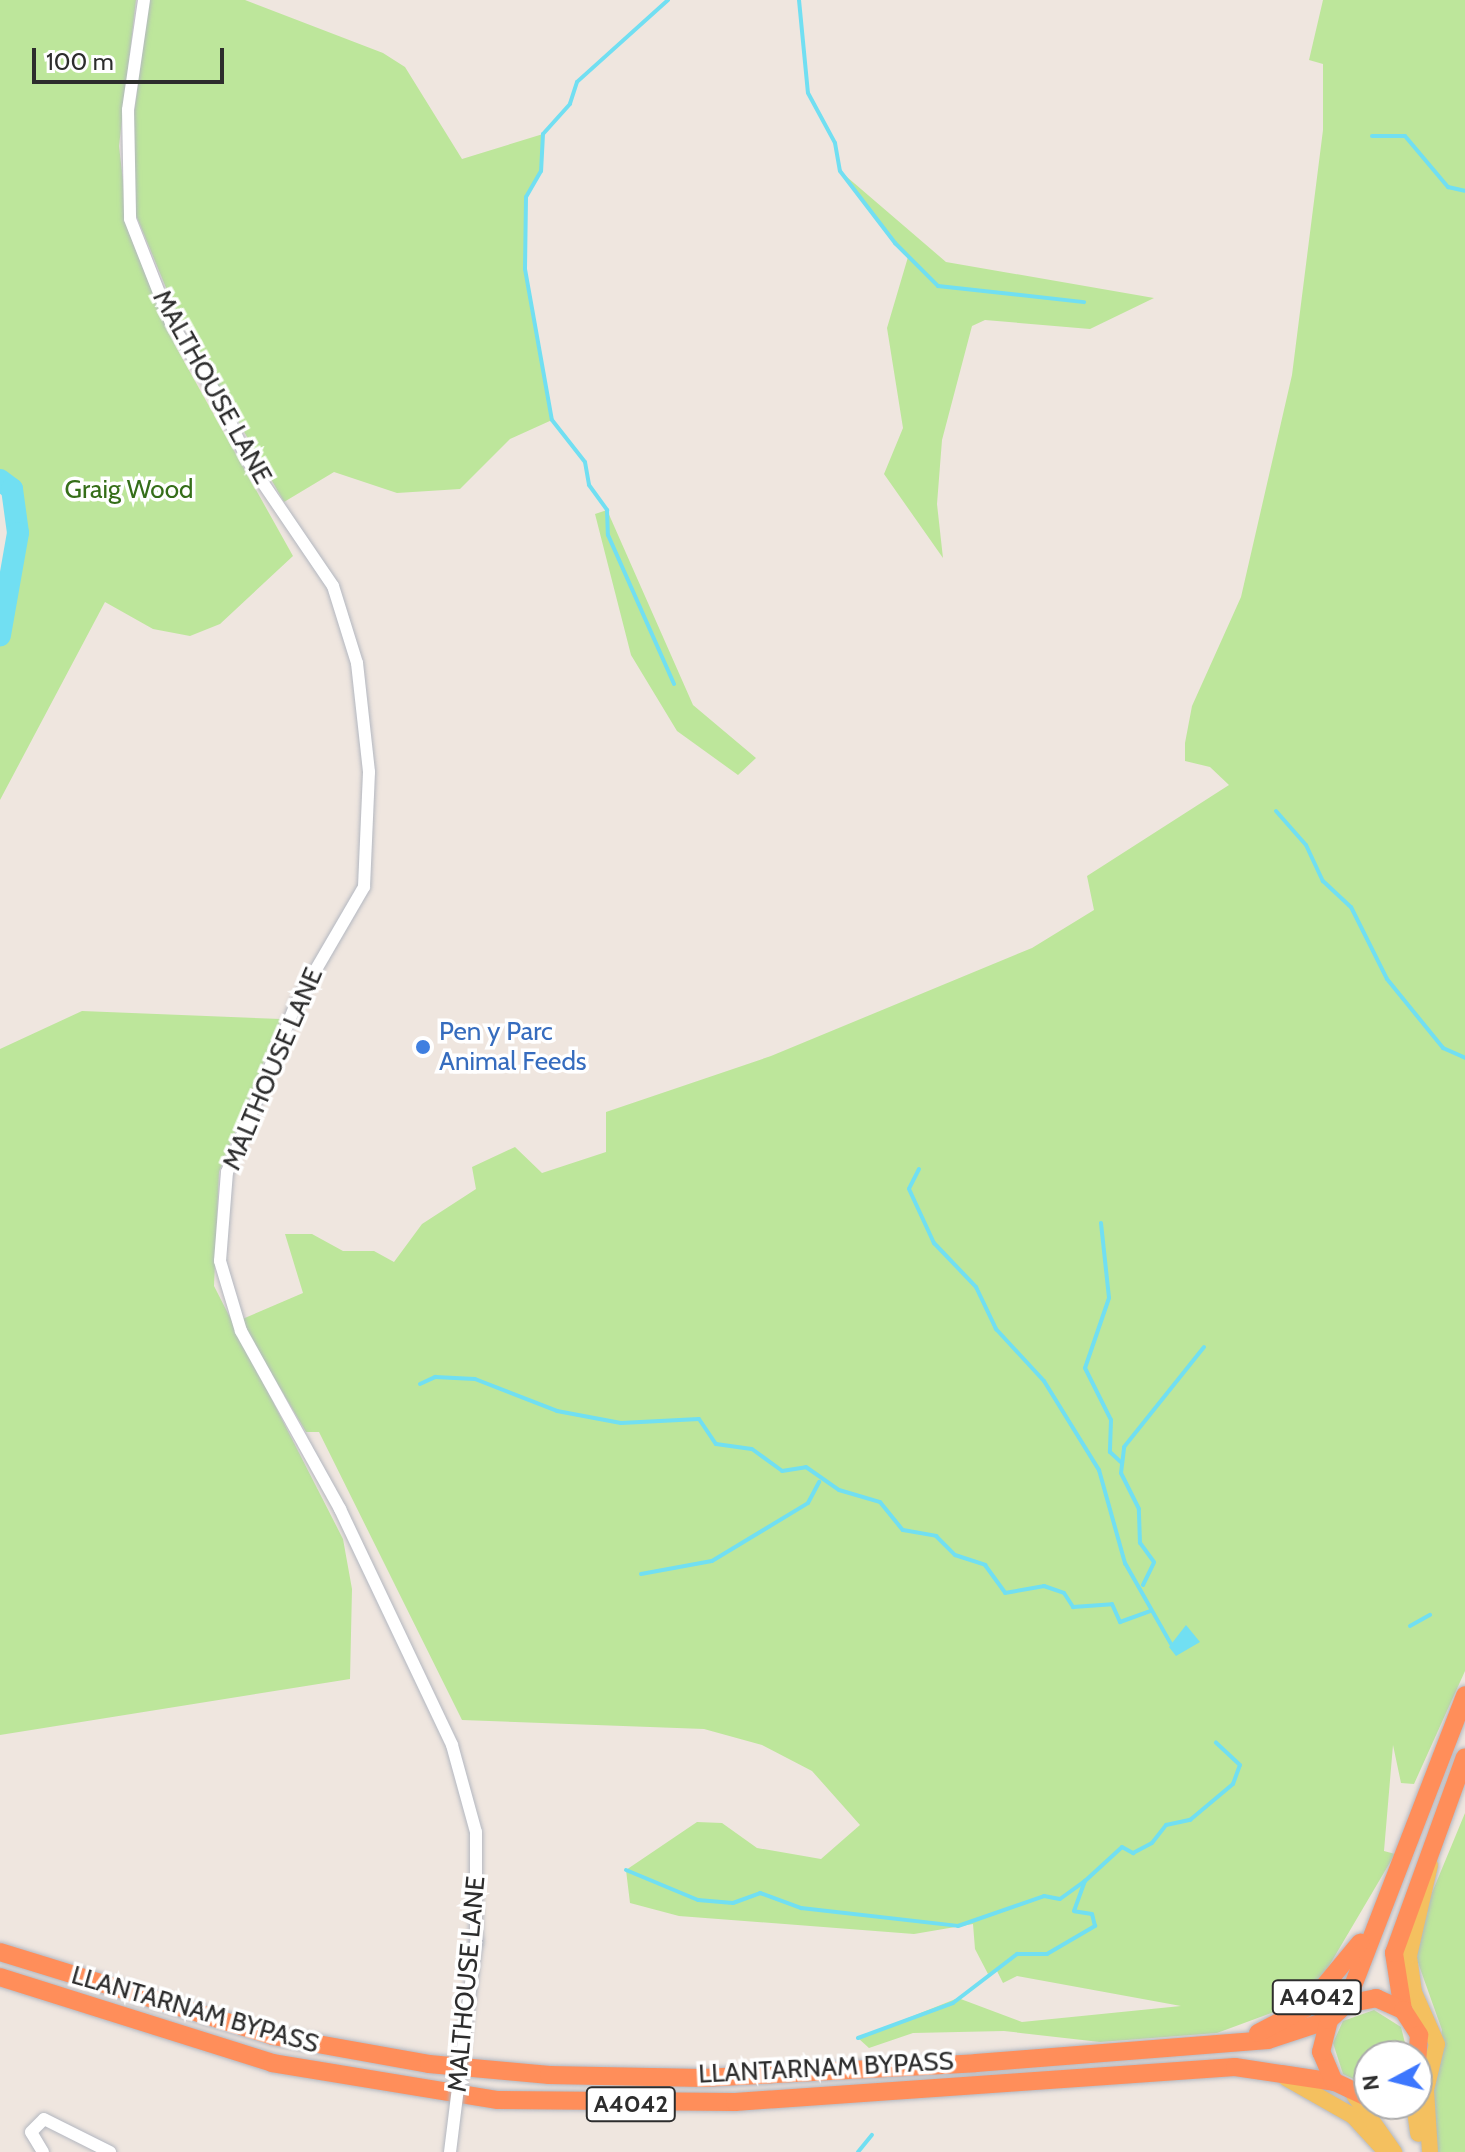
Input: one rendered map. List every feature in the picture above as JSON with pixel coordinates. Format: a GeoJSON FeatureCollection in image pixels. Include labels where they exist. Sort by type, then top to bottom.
{"type":"FeatureCollection","features":[{"type":"Feature","properties":{"kind":"highway","name":"A4042"},"geometry":{"type":"LineString","coordinates":[[1346,2004],[1465,1695]]}},
{"type":"Feature","properties":{"kind":"highway","name":"A4042"},"geometry":{"type":"LineString","coordinates":[[1403,2010],[1394,1953],[1465,1757]]}},
{"type":"Feature","properties":{"kind":"highway","name":"A4042"},"geometry":{"type":"LineString","coordinates":[[1226,2045],[1306,2008],[1380,1915]]}},
{"type":"Feature","properties":{"kind":"highway","name":"LLANTARNAM BYPASS"},"geometry":{"type":"LineString","coordinates":[[0,1952],[273,2036],[491,2071],[703,2078],[1226,2045],[1329,2020]]}},
{"type":"Feature","properties":{"kind":"highway","name":"LLANTARNAM BYPASS"},"geometry":{"type":"LineString","coordinates":[[0,1977],[272,2063],[498,2100],[735,2102],[1235,2067],[1334,2082]]}},
{"type":"Feature","properties":{"kind":"highway"},"geometry":{"type":"LineString","coordinates":[[1353,2092],[1334,2082],[1321,2052],[1329,2020],[1346,2004],[1376,1998],[1403,2010],[1419,2035],[1419,2040]]}},
{"type":"Feature","properties":{"kind":"main road"},"geometry":{"type":"LineString","coordinates":[[1430,2152],[1426,2090],[1437,2044],[1414,1992],[1409,1956],[1431,1852]]}},
{"type":"Feature","properties":{"kind":"main road"},"geometry":{"type":"LineString","coordinates":[[1277,2074],[1353,2116],[1386,2152]]}},
{"type":"Feature","properties":{"kind":"main road"},"geometry":{"type":"LineString","coordinates":[[1375,2120],[1394,2152]]}},
{"type":"Feature","properties":{"kind":"main road"},"geometry":{"type":"LineString","coordinates":[[1417,2120],[1423,2152]]}},
{"type":"Feature","properties":{"kind":"street","name":"MALTHOUSE LANE"},"geometry":{"type":"LineString","coordinates":[[144,0],[128,110],[130,219],[171,323],[219,398],[248,461],[333,586],[357,663],[369,772],[364,887],[296,1004],[227,1172],[220,1261],[241,1331],[340,1509],[452,1745],[476,1832],[476,1942],[450,2152]]}},
{"type":"Feature","properties":{"kind":"street"},"geometry":{"type":"LineString","coordinates":[[43,2152],[31,2132],[44,2119],[110,2152]]}},
{"type":"Feature","properties":{"kind":"green space","name":"Graig Wood"},"geometry":{"type":"Polygon","coordinates":[[[0,0],[136,0],[119,146],[129,233],[176,347],[293,556],[220,624],[190,636],[153,629],[105,602],[0,800],[0,635],[18,533],[12,489],[0,480],[0,0]]]}},
{"type":"Feature","properties":{"kind":"green space"},"geometry":{"type":"Polygon","coordinates":[[[149,0],[245,0],[383,53],[405,67],[462,159],[543,134],[541,171],[526,197],[525,269],[552,420],[510,439],[460,489],[397,493],[334,472],[284,502],[176,312],[136,215],[133,122],[149,0]]]}},
{"type":"Feature","properties":{"kind":"green space"},"geometry":{"type":"Polygon","coordinates":[[[1323,0],[1465,0],[1465,1671],[1414,1784],[1401,1783],[1393,1745],[1384,1851],[1395,1854],[1326,1971],[1296,2004],[1217,2033],[1100,2042],[1004,2031],[913,2033],[869,2048],[858,2038],[958,1998],[1022,2022],[1181,2006],[1017,1976],[1003,1983],[997,1971],[988,1974],[975,1949],[973,1924],[914,1934],[679,1916],[630,1903],[626,1870],[697,1822],[722,1823],[757,1848],[821,1859],[860,1825],[812,1771],[762,1745],[704,1729],[462,1720],[319,1432],[306,1432],[240,1320],[303,1293],[285,1234],[312,1234],[343,1251],[374,1251],[394,1262],[422,1224],[476,1189],[472,1167],[515,1147],[542,1173],[606,1152],[606,1112],[771,1056],[1032,948],[1094,910],[1087,876],[1229,785],[1210,767],[1185,761],[1185,743],[1192,706],[1241,597],[1292,375],[1323,130],[1323,64],[1309,60],[1323,0]]]}},
{"type":"Feature","properties":{"kind":"green space"},"geometry":{"type":"Polygon","coordinates":[[[840,171],[946,262],[1154,298],[1090,329],[985,320],[972,326],[942,440],[937,504],[943,558],[884,474],[903,428],[887,328],[908,257],[840,171]]]}},
{"type":"Feature","properties":{"kind":"green space"},"geometry":{"type":"Polygon","coordinates":[[[607,510],[693,705],[756,758],[738,775],[677,731],[631,655],[595,514],[607,510]]]}},
{"type":"Feature","properties":{"kind":"green space"},"geometry":{"type":"Polygon","coordinates":[[[82,1011],[281,1019],[219,1172],[214,1286],[343,1539],[352,1589],[350,1679],[0,1735],[0,1049],[82,1011]]]}},
{"type":"Feature","properties":{"kind":"green space"},"geometry":{"type":"Polygon","coordinates":[[[1465,1813],[1465,2152],[1437,2152],[1433,2089],[1442,2030],[1416,1957],[1429,1900],[1465,1813]]]}},
{"type":"Feature","properties":{"kind":"green space"},"geometry":{"type":"Polygon","coordinates":[[[1374,2010],[1401,2027],[1404,2040],[1353,2040],[1353,2079],[1343,2074],[1333,2043],[1343,2021],[1374,2010]]]}},
{"type":"Feature","properties":{"kind":"water"},"geometry":{"type":"Polygon","coordinates":[[[1186,1625],[1200,1642],[1176,1656],[1169,1647],[1186,1625]]]}},
{"type":"Feature","properties":{"kind":"waterway"},"geometry":{"type":"LineString","coordinates":[[668,0],[577,82],[570,104],[543,134],[541,171],[526,197],[525,269],[552,420],[585,462],[589,485],[607,510],[608,535],[674,684]]}},
{"type":"Feature","properties":{"kind":"waterway"},"geometry":{"type":"LineString","coordinates":[[799,0],[808,93],[835,143],[840,171],[895,243],[938,286],[1084,302]]}},
{"type":"Feature","properties":{"kind":"waterway"},"geometry":{"type":"LineString","coordinates":[[1372,136],[1405,136],[1448,187],[1465,191]]}},
{"type":"Feature","properties":{"kind":"waterway"},"geometry":{"type":"LineString","coordinates":[[0,480],[12,489],[18,533],[0,635]]}},
{"type":"Feature","properties":{"kind":"waterway"},"geometry":{"type":"LineString","coordinates":[[1276,811],[1306,845],[1323,881],[1351,907],[1387,979],[1443,1048],[1465,1058]]}},
{"type":"Feature","properties":{"kind":"waterway"},"geometry":{"type":"LineString","coordinates":[[919,1169],[909,1189],[934,1243],[976,1287],[996,1329],[1044,1381],[1099,1470],[1125,1563],[1171,1644]]}},
{"type":"Feature","properties":{"kind":"waterway"},"geometry":{"type":"LineString","coordinates":[[1101,1223],[1109,1298],[1085,1368],[1111,1420],[1110,1452],[1122,1463]]}},
{"type":"Feature","properties":{"kind":"waterway"},"geometry":{"type":"LineString","coordinates":[[1143,1585],[1154,1562],[1140,1543],[1139,1509],[1121,1473],[1124,1447],[1204,1347]]}},
{"type":"Feature","properties":{"kind":"waterway"},"geometry":{"type":"LineString","coordinates":[[420,1384],[435,1377],[475,1379],[557,1411],[621,1423],[699,1419],[716,1444],[752,1449],[782,1471],[806,1467],[839,1490],[880,1502],[903,1530],[936,1536],[955,1555],[985,1565],[1005,1593],[1044,1586],[1064,1593],[1073,1607],[1112,1604],[1120,1622],[1150,1611]]}},
{"type":"Feature","properties":{"kind":"waterway"},"geometry":{"type":"LineString","coordinates":[[641,1574],[712,1561],[808,1503],[819,1482]]}},
{"type":"Feature","properties":{"kind":"waterway"},"geometry":{"type":"LineString","coordinates":[[1410,1626],[1430,1615]]}},
{"type":"Feature","properties":{"kind":"waterway"},"geometry":{"type":"LineString","coordinates":[[858,2038],[953,2003],[1017,1954],[1047,1954],[1095,1926],[1092,1914],[1074,1911],[1085,1881],[1122,1847],[1133,1853],[1152,1843],[1166,1825],[1190,1820],[1233,1784],[1240,1765],[1216,1743]]}},
{"type":"Feature","properties":{"kind":"waterway"},"geometry":{"type":"LineString","coordinates":[[626,1870],[698,1900],[733,1903],[760,1893],[801,1908],[958,1926],[1044,1896],[1060,1899],[1085,1881]]}},
{"type":"Feature","properties":{"kind":"waterway"},"geometry":{"type":"LineString","coordinates":[[858,2152],[872,2135]]}},
{"type":"Feature","properties":{"kind":"place","name":"Pen y Parc Animal Feeds"},"geometry":{"type":"Point","coordinates":[423,1047]}}]}
